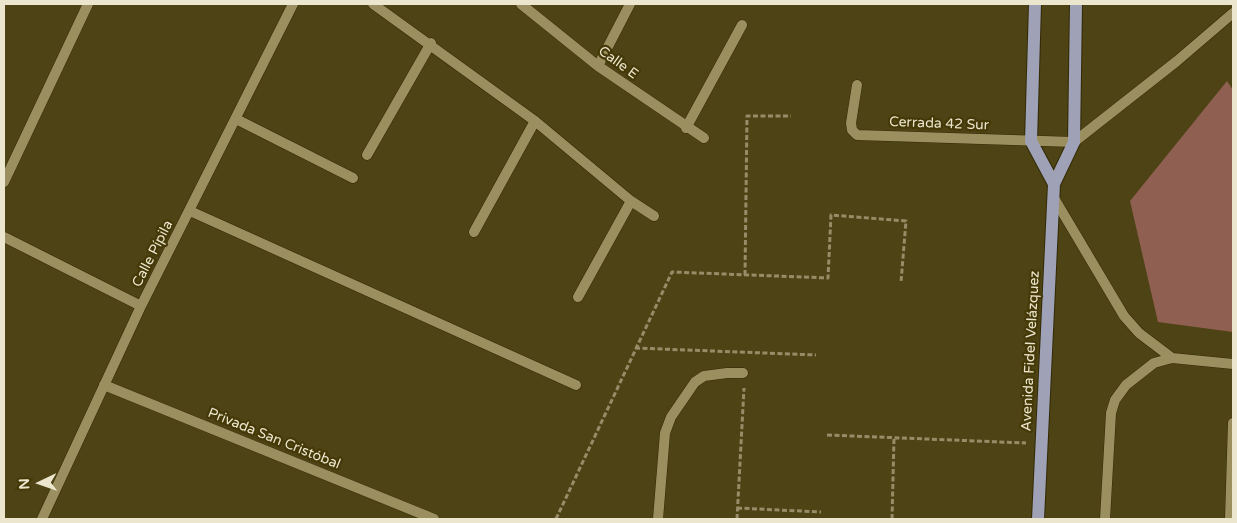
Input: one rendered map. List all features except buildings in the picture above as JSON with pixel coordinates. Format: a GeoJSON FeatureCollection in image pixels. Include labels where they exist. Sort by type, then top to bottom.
{"type":"FeatureCollection","features":[{"type":"Feature","properties":{"kind":"main road","name":"Avenida Fidel Velázquez"},"geometry":{"type":"LineString","coordinates":[[1035,4],[1031,141],[1054,184]]}},
{"type":"Feature","properties":{"kind":"main road","name":"Avenida Fidel Velázquez"},"geometry":{"type":"LineString","coordinates":[[1038,519],[1040,444],[1054,184],[1074,142],[1076,4]]}},
{"type":"Feature","properties":{"kind":"street"},"geometry":{"type":"LineString","coordinates":[[4,182],[88,4]]}},
{"type":"Feature","properties":{"kind":"street","name":"Calle Pípila"},"geometry":{"type":"LineString","coordinates":[[42,519],[141,306],[292,4]]}},
{"type":"Feature","properties":{"kind":"street"},"geometry":{"type":"LineString","coordinates":[[373,4],[431,44],[534,121],[631,201],[654,216]]}},
{"type":"Feature","properties":{"kind":"street","name":"Calle E"},"geometry":{"type":"LineString","coordinates":[[521,4],[598,66],[686,128],[704,138]]}},
{"type":"Feature","properties":{"kind":"street"},"geometry":{"type":"LineString","coordinates":[[598,66],[630,4]]}},
{"type":"Feature","properties":{"kind":"street"},"geometry":{"type":"LineString","coordinates":[[1074,142],[1177,61],[1233,13]]}},
{"type":"Feature","properties":{"kind":"street"},"geometry":{"type":"LineString","coordinates":[[686,128],[742,24]]}},
{"type":"Feature","properties":{"kind":"street"},"geometry":{"type":"LineString","coordinates":[[367,155],[431,44]]}},
{"type":"Feature","properties":{"kind":"street","name":"Cerrada 42 Sur"},"geometry":{"type":"LineString","coordinates":[[858,85],[851,123],[852,130],[857,135],[1074,142]]}},
{"type":"Feature","properties":{"kind":"street"},"geometry":{"type":"LineString","coordinates":[[236,119],[353,178]]}},
{"type":"Feature","properties":{"kind":"street"},"geometry":{"type":"LineString","coordinates":[[474,232],[534,121]]}},
{"type":"Feature","properties":{"kind":"street"},"geometry":{"type":"LineString","coordinates":[[1054,198],[1124,316],[1139,333],[1172,358]]}},
{"type":"Feature","properties":{"kind":"street"},"geometry":{"type":"LineString","coordinates":[[578,297],[631,201]]}},
{"type":"Feature","properties":{"kind":"street"},"geometry":{"type":"LineString","coordinates":[[190,211],[576,385]]}},
{"type":"Feature","properties":{"kind":"street"},"geometry":{"type":"LineString","coordinates":[[4,237],[141,306]]}},
{"type":"Feature","properties":{"kind":"street"},"geometry":{"type":"LineString","coordinates":[[1105,519],[1110,413],[1115,400],[1126,385],[1154,363],[1172,358],[1233,364]]}},
{"type":"Feature","properties":{"kind":"street"},"geometry":{"type":"LineString","coordinates":[[658,519],[668,424],[695,382],[704,376],[728,372],[743,373]]}},
{"type":"Feature","properties":{"kind":"street","name":"Privada San Cristóbal"},"geometry":{"type":"LineString","coordinates":[[104,385],[434,519]]}},
{"type":"Feature","properties":{"kind":"street"},"geometry":{"type":"LineString","coordinates":[[1230,519],[1233,423]]}},
{"type":"Feature","properties":{"kind":"path"},"geometry":{"type":"LineString","coordinates":[[744,276],[747,116],[791,116]]}},
{"type":"Feature","properties":{"kind":"path"},"geometry":{"type":"LineString","coordinates":[[556,519],[672,272],[828,278],[831,215],[906,221],[902,282]]}},
{"type":"Feature","properties":{"kind":"path"},"geometry":{"type":"LineString","coordinates":[[635,348],[816,355]]}},
{"type":"Feature","properties":{"kind":"path"},"geometry":{"type":"LineString","coordinates":[[737,519],[743,373]]}},
{"type":"Feature","properties":{"kind":"path"},"geometry":{"type":"LineString","coordinates":[[827,434],[1040,444]]}},
{"type":"Feature","properties":{"kind":"path"},"geometry":{"type":"LineString","coordinates":[[892,519],[894,438]]}},
{"type":"Feature","properties":{"kind":"path"},"geometry":{"type":"LineString","coordinates":[[737,508],[821,512]]}}]}
